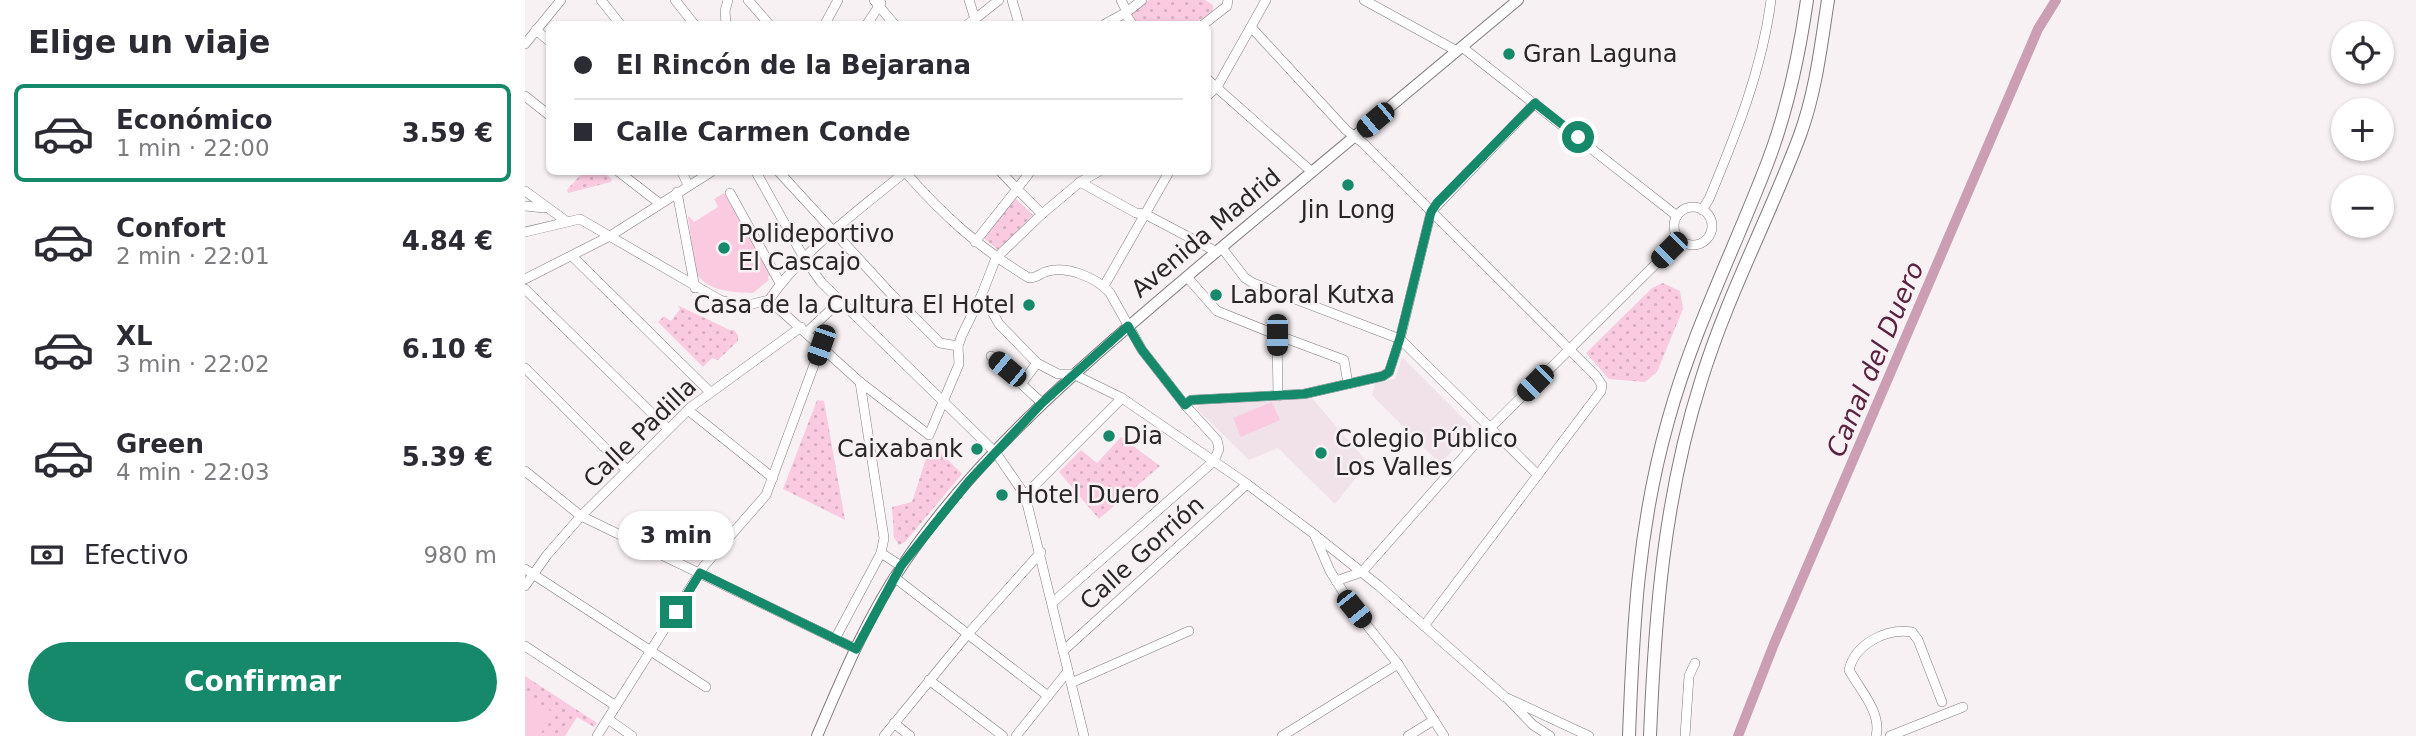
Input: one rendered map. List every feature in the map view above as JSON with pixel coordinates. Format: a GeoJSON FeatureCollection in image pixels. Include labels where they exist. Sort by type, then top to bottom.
{"type":"FeatureCollection","features":[{"type":"Feature","properties":{"kind":"highway"},"geometry":{"type":"LineString","coordinates":[[1629,736],[1633,620],[1640,554],[1652,487],[1668,421],[1689,355],[1768,162],[1788,97],[1807,0]]}},
{"type":"Feature","properties":{"kind":"highway"},"geometry":{"type":"LineString","coordinates":[[1650,736],[1659,582],[1670,500],[1686,431],[1719,330],[1800,133],[1818,69],[1828,0]]}},
{"type":"Feature","properties":{"kind":"main road","name":"Avenida Madrid"},"geometry":{"type":"LineString","coordinates":[[817,736],[856,649],[901,566],[954,499],[1042,403],[1128,326],[1518,0]]}},
{"type":"Feature","properties":{"kind":"street"},"geometry":{"type":"LineString","coordinates":[[525,44],[561,0]]}},
{"type":"Feature","properties":{"kind":"street"},"geometry":{"type":"LineString","coordinates":[[601,0],[618,21]]}},
{"type":"Feature","properties":{"kind":"street"},"geometry":{"type":"LineString","coordinates":[[675,0],[692,21]]}},
{"type":"Feature","properties":{"kind":"street"},"geometry":{"type":"LineString","coordinates":[[726,21],[728,0]]}},
{"type":"Feature","properties":{"kind":"street"},"geometry":{"type":"LineString","coordinates":[[748,0],[766,21]]}},
{"type":"Feature","properties":{"kind":"street"},"geometry":{"type":"LineString","coordinates":[[827,21],[838,0]]}},
{"type":"Feature","properties":{"kind":"street"},"geometry":{"type":"LineString","coordinates":[[968,0],[972,21]]}},
{"type":"Feature","properties":{"kind":"street"},"geometry":{"type":"LineString","coordinates":[[973,21],[999,0]]}},
{"type":"Feature","properties":{"kind":"street"},"geometry":{"type":"LineString","coordinates":[[1012,0],[1018,21]]}},
{"type":"Feature","properties":{"kind":"street"},"geometry":{"type":"LineString","coordinates":[[1121,0],[1130,21]]}},
{"type":"Feature","properties":{"kind":"street"},"geometry":{"type":"LineString","coordinates":[[1111,21],[1142,0]]}},
{"type":"Feature","properties":{"kind":"street"},"geometry":{"type":"LineString","coordinates":[[1208,21],[1227,6],[1228,0]]}},
{"type":"Feature","properties":{"kind":"street"},"geometry":{"type":"LineString","coordinates":[[1211,97],[1266,0]]}},
{"type":"Feature","properties":{"kind":"street"},"geometry":{"type":"LineString","coordinates":[[1364,0],[1459,49],[1535,103],[1677,216]]}},
{"type":"Feature","properties":{"kind":"street"},"geometry":{"type":"LineString","coordinates":[[1702,210],[1709,199],[1751,93],[1758,71],[1771,0]]}},
{"type":"Feature","properties":{"kind":"street"},"geometry":{"type":"LineString","coordinates":[[869,21],[879,1],[892,21]]}},
{"type":"Feature","properties":{"kind":"street"},"geometry":{"type":"LineString","coordinates":[[1251,27],[1354,136],[1600,380],[1601,391],[1424,625]]}},
{"type":"Feature","properties":{"kind":"street"},"geometry":{"type":"LineString","coordinates":[[536,30],[546,38]]}},
{"type":"Feature","properties":{"kind":"street"},"geometry":{"type":"LineString","coordinates":[[1211,82],[1312,172]]}},
{"type":"Feature","properties":{"kind":"street"},"geometry":{"type":"LineString","coordinates":[[1211,92],[1217,87]]}},
{"type":"Feature","properties":{"kind":"street"},"geometry":{"type":"LineString","coordinates":[[525,96],[546,113]]}},
{"type":"Feature","properties":{"kind":"street"},"geometry":{"type":"LineString","coordinates":[[1185,405],[1191,400],[1304,394],[1389,372],[1431,212],[1535,103]]}},
{"type":"Feature","properties":{"kind":"street"},"geometry":{"type":"LineString","coordinates":[[623,175],[659,203]]}},
{"type":"Feature","properties":{"kind":"street"},"geometry":{"type":"LineString","coordinates":[[683,175],[688,186]]}},
{"type":"Feature","properties":{"kind":"street"},"geometry":{"type":"LineString","coordinates":[[525,279],[610,236],[706,175]]}},
{"type":"Feature","properties":{"kind":"street"},"geometry":{"type":"LineString","coordinates":[[758,175],[804,258],[821,282],[996,453],[1025,495],[1084,736]]}},
{"type":"Feature","properties":{"kind":"street"},"geometry":{"type":"LineString","coordinates":[[782,175],[940,343],[958,346]]}},
{"type":"Feature","properties":{"kind":"street"},"geometry":{"type":"LineString","coordinates":[[525,232],[580,219],[695,288],[720,300],[744,306],[769,300],[804,258],[901,175]]}},
{"type":"Feature","properties":{"kind":"street"},"geometry":{"type":"LineString","coordinates":[[908,175],[938,209],[975,243],[1029,278],[1058,271],[1074,272],[1104,286],[1142,350],[1216,440],[1219,449],[1214,461],[1052,603]]}},
{"type":"Feature","properties":{"kind":"street"},"geometry":{"type":"LineString","coordinates":[[1004,175],[1042,214]]}},
{"type":"Feature","properties":{"kind":"street"},"geometry":{"type":"LineString","coordinates":[[975,243],[1028,175]]}},
{"type":"Feature","properties":{"kind":"street"},"geometry":{"type":"LineString","coordinates":[[769,300],[860,382],[929,435],[959,365],[958,346],[962,335],[996,258],[1042,214],[1080,182],[1093,175]]}},
{"type":"Feature","properties":{"kind":"street"},"geometry":{"type":"LineString","coordinates":[[1104,286],[1167,175]]}},
{"type":"Feature","properties":{"kind":"street"},"geometry":{"type":"LineString","coordinates":[[1080,182],[1136,214],[1145,214],[1219,250],[1245,278],[1253,282],[1400,338],[1538,475]]}},
{"type":"Feature","properties":{"kind":"street"},"geometry":{"type":"LineString","coordinates":[[525,191],[566,221]]}},
{"type":"Feature","properties":{"kind":"street"},"geometry":{"type":"LineString","coordinates":[[677,192],[695,288]]}},
{"type":"Feature","properties":{"kind":"street"},"geometry":{"type":"LineString","coordinates":[[730,193],[780,284]]}},
{"type":"Feature","properties":{"kind":"street"},"geometry":{"type":"LineString","coordinates":[[525,206],[546,208]]}},
{"type":"Feature","properties":{"kind":"street"},"geometry":{"type":"LineString","coordinates":[[1691,207],[1702,210],[1707,213],[1711,224],[1709,236],[1695,245],[1680,240],[1674,229],[1677,216],[1691,207]]}},
{"type":"Feature","properties":{"kind":"street"},"geometry":{"type":"LineString","coordinates":[[1336,581],[1361,572],[1491,428],[1680,240]]}},
{"type":"Feature","properties":{"kind":"street"},"geometry":{"type":"LineString","coordinates":[[572,256],[710,392]]}},
{"type":"Feature","properties":{"kind":"street"},"geometry":{"type":"LineString","coordinates":[[1187,277],[1217,311],[1344,360],[1348,384]]}},
{"type":"Feature","properties":{"kind":"street"},"geometry":{"type":"LineString","coordinates":[[525,289],[668,429]]}},
{"type":"Feature","properties":{"kind":"street"},"geometry":{"type":"LineString","coordinates":[[982,294],[999,324],[1037,363],[1058,374],[1073,374],[1122,398],[1247,484],[1361,572],[1505,697],[1533,725],[1550,736]]}},
{"type":"Feature","properties":{"kind":"street","name":"Calle Padilla"},"geometry":{"type":"LineString","coordinates":[[525,586],[529,572],[581,516],[688,410],[839,302]]}},
{"type":"Feature","properties":{"kind":"street"},"geometry":{"type":"LineString","coordinates":[[1277,335],[1278,396]]}},
{"type":"Feature","properties":{"kind":"street"},"geometry":{"type":"LineString","coordinates":[[597,736],[700,573],[766,495],[821,345]]}},
{"type":"Feature","properties":{"kind":"street"},"geometry":{"type":"LineString","coordinates":[[991,356],[1042,403]]}},
{"type":"Feature","properties":{"kind":"street"},"geometry":{"type":"LineString","coordinates":[[1022,383],[1037,363]]}},
{"type":"Feature","properties":{"kind":"street"},"geometry":{"type":"LineString","coordinates":[[525,368],[627,470]]}},
{"type":"Feature","properties":{"kind":"street"},"geometry":{"type":"LineString","coordinates":[[835,639],[881,553],[884,538],[860,382]]}},
{"type":"Feature","properties":{"kind":"street"},"geometry":{"type":"LineString","coordinates":[[1025,495],[1122,398]]}},
{"type":"Feature","properties":{"kind":"street"},"geometry":{"type":"LineString","coordinates":[[688,410],[773,478]]}},
{"type":"Feature","properties":{"kind":"street"},"geometry":{"type":"LineString","coordinates":[[525,471],[581,516],[856,649]]}},
{"type":"Feature","properties":{"kind":"street","name":"Calle Gorrión"},"geometry":{"type":"LineString","coordinates":[[1063,651],[1247,484]]}},
{"type":"Feature","properties":{"kind":"street"},"geometry":{"type":"LineString","coordinates":[[1314,534],[1336,581],[1354,609],[1398,664],[1444,736]]}},
{"type":"Feature","properties":{"kind":"street"},"geometry":{"type":"LineString","coordinates":[[884,736],[967,635],[1041,552]]}},
{"type":"Feature","properties":{"kind":"street"},"geometry":{"type":"LineString","coordinates":[[881,553],[901,566]]}},
{"type":"Feature","properties":{"kind":"street"},"geometry":{"type":"LineString","coordinates":[[529,572],[706,687]]}},
{"type":"Feature","properties":{"kind":"street"},"geometry":{"type":"LineString","coordinates":[[894,577],[1048,696]]}},
{"type":"Feature","properties":{"kind":"street"},"geometry":{"type":"LineString","coordinates":[[1071,683],[1189,631]]}},
{"type":"Feature","properties":{"kind":"street"},"geometry":{"type":"LineString","coordinates":[[1876,736],[1878,726],[1874,712],[1849,670],[1858,653],[1880,636],[1903,631],[1912,632],[1918,640],[1942,702]]}},
{"type":"Feature","properties":{"kind":"street"},"geometry":{"type":"LineString","coordinates":[[525,646],[616,706]]}},
{"type":"Feature","properties":{"kind":"street"},"geometry":{"type":"LineString","coordinates":[[1685,736],[1689,676],[1695,663]]}},
{"type":"Feature","properties":{"kind":"street"},"geometry":{"type":"LineString","coordinates":[[1282,736],[1398,664]]}},
{"type":"Feature","properties":{"kind":"street"},"geometry":{"type":"LineString","coordinates":[[1016,736],[1068,671]]}},
{"type":"Feature","properties":{"kind":"street"},"geometry":{"type":"LineString","coordinates":[[929,680],[1003,736]]}},
{"type":"Feature","properties":{"kind":"street"},"geometry":{"type":"LineString","coordinates":[[1505,697],[1589,736]]}},
{"type":"Feature","properties":{"kind":"street"},"geometry":{"type":"LineString","coordinates":[[1890,736],[1963,707]]}},
{"type":"Feature","properties":{"kind":"street"},"geometry":{"type":"LineString","coordinates":[[607,719],[632,736]]}},
{"type":"Feature","properties":{"kind":"street"},"geometry":{"type":"LineString","coordinates":[[1408,736],[1434,720]]}},
{"type":"Feature","properties":{"kind":"street"},"geometry":{"type":"LineString","coordinates":[[894,723],[910,736]]}},
{"type":"Feature","properties":{"kind":"shaded area"},"geometry":{"type":"Polygon","coordinates":[[[1149,0],[1205,0],[1213,5],[1213,11],[1198,21],[1135,21],[1131,15],[1149,0]]]}},
{"type":"Feature","properties":{"kind":"shaded area"},"geometry":{"type":"Polygon","coordinates":[[[580,175],[606,175],[612,179],[611,182],[568,193],[567,190],[580,175]]]}},
{"type":"Feature","properties":{"kind":"shaded area","name":"Polideportivo El Cascajo"},"geometry":{"type":"Polygon","coordinates":[[[724,193],[771,274],[769,280],[753,293],[714,287],[696,273],[688,217],[694,222],[718,207],[714,199],[724,193]]]}},
{"type":"Feature","properties":{"kind":"shaded area"},"geometry":{"type":"Polygon","coordinates":[[[1015,198],[1033,215],[998,250],[984,238],[1015,198]]]}},
{"type":"Feature","properties":{"kind":"shaded area"},"geometry":{"type":"Polygon","coordinates":[[[1663,283],[1680,291],[1683,309],[1657,372],[1645,382],[1609,379],[1586,353],[1652,288],[1663,283]]]}},
{"type":"Feature","properties":{"kind":"shaded area"},"geometry":{"type":"Polygon","coordinates":[[[677,305],[734,330],[738,341],[718,360],[712,358],[703,367],[658,322],[664,316],[671,321],[680,309],[677,305]]]}},
{"type":"Feature","properties":{"kind":"shaded area"},"geometry":{"type":"Polygon","coordinates":[[[1402,357],[1473,428],[1440,464],[1372,395],[1375,383],[1395,379],[1402,357]]]}},
{"type":"Feature","properties":{"kind":"shaded area","name":"Colegio Público Los Valles"},"geometry":{"type":"Polygon","coordinates":[[[1311,397],[1368,463],[1335,504],[1278,448],[1249,460],[1197,409],[1201,403],[1311,397]]]}},
{"type":"Feature","properties":{"kind":"shaded area"},"geometry":{"type":"Polygon","coordinates":[[[817,400],[824,401],[845,520],[783,489],[817,400]]]}},
{"type":"Feature","properties":{"kind":"shaded area"},"geometry":{"type":"Polygon","coordinates":[[[1272,402],[1280,420],[1241,437],[1233,418],[1272,402]]]}},
{"type":"Feature","properties":{"kind":"shaded area"},"geometry":{"type":"Polygon","coordinates":[[[1121,437],[1160,466],[1099,519],[1059,472],[1081,450],[1097,463],[1121,437]]]}},
{"type":"Feature","properties":{"kind":"shaded area"},"geometry":{"type":"Polygon","coordinates":[[[931,443],[962,474],[905,542],[899,545],[894,538],[892,507],[912,502],[931,443]]]}},
{"type":"Feature","properties":{"kind":"shaded area"},"geometry":{"type":"Polygon","coordinates":[[[525,676],[597,723],[594,727],[577,717],[565,736],[525,736],[525,676]]]}},
{"type":"Feature","properties":{"kind":"shaded area"},"geometry":{"type":"Polygon","coordinates":[[[525,694],[554,713],[539,736],[525,734],[525,694]]]}},
{"type":"Feature","properties":{"kind":"waterway","name":"Canal del Duero"},"geometry":{"type":"LineString","coordinates":[[1738,736],[1774,644],[2038,29],[2056,0]]}},
{"type":"Feature","properties":{"kind":"place","name":"Gran Laguna"},"geometry":{"type":"Point","coordinates":[1509,54]}},
{"type":"Feature","properties":{"kind":"place","name":"Jin Long"},"geometry":{"type":"Point","coordinates":[1348,185]}},
{"type":"Feature","properties":{"kind":"place","name":"Polideportivo El Cascajo"},"geometry":{"type":"Point","coordinates":[724,248]}},
{"type":"Feature","properties":{"kind":"place","name":"Laboral Kutxa"},"geometry":{"type":"Point","coordinates":[1216,295]}},
{"type":"Feature","properties":{"kind":"place","name":"Casa de la Cultura El Hotel"},"geometry":{"type":"Point","coordinates":[1029,305]}},
{"type":"Feature","properties":{"kind":"place","name":"Dia"},"geometry":{"type":"Point","coordinates":[1109,436]}},
{"type":"Feature","properties":{"kind":"place","name":"Caixabank"},"geometry":{"type":"Point","coordinates":[977,449]}},
{"type":"Feature","properties":{"kind":"place","name":"Colegio Público Los Valles"},"geometry":{"type":"Point","coordinates":[1321,453]}},
{"type":"Feature","properties":{"kind":"place","name":"Hotel Duero"},"geometry":{"type":"Point","coordinates":[1002,495]}},
{"type":"Feature","properties":{"kind":"route"},"geometry":{"type":"LineString","coordinates":[[676,612],[700,573],[856,649],[901,566],[969,481],[1042,403],[1128,326],[1142,350],[1185,405],[1191,400],[1304,394],[1383,376],[1389,372],[1400,338],[1431,212],[1437,203],[1535,103],[1578,137]]}}]}
